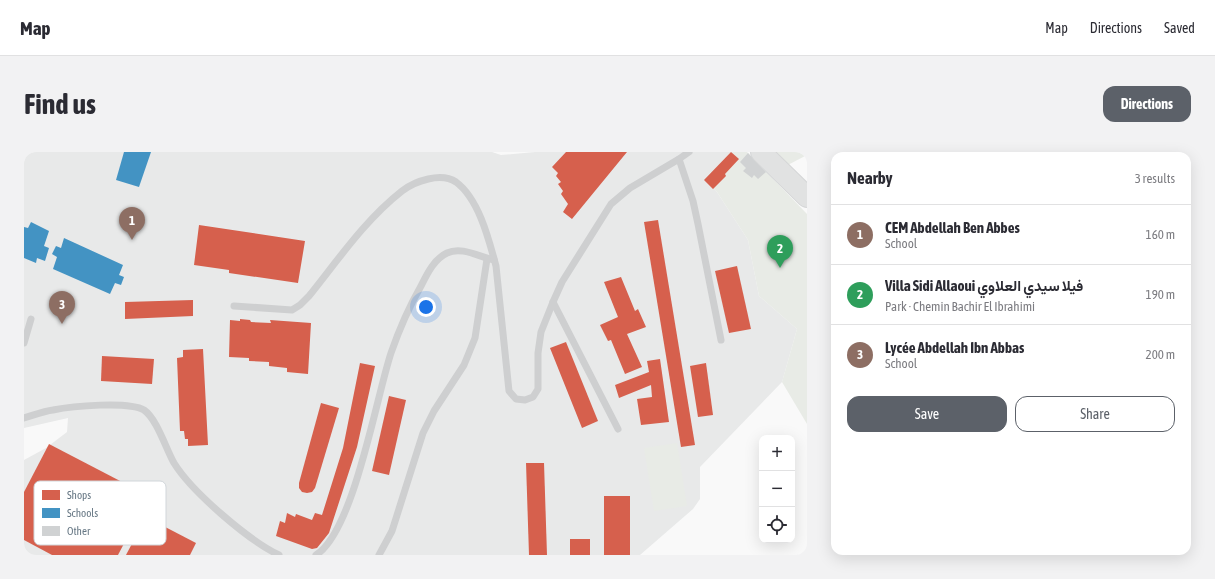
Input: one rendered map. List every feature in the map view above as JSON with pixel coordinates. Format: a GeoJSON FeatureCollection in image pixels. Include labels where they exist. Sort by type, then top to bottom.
{"type":"FeatureCollection","features":[{"type":"Feature","properties":{"kind":"main road"},"geometry":{"type":"LineString","coordinates":[[761,152],[807,197]]}},
{"type":"Feature","properties":{"kind":"lane"},"geometry":{"type":"LineString","coordinates":[[234,306],[292,310],[300,305],[309,296],[371,219],[403,190],[418,182],[436,178],[446,178],[455,182],[465,191],[476,209],[490,259],[509,391],[516,399],[525,400],[533,397],[538,389],[538,352],[541,332],[553,302],[562,282],[611,204],[630,188],[679,160],[689,152]]}},
{"type":"Feature","properties":{"kind":"lane"},"geometry":{"type":"LineString","coordinates":[[679,160],[693,202],[721,340]]}},
{"type":"Feature","properties":{"kind":"lane"},"geometry":{"type":"LineString","coordinates":[[316,555],[329,543],[340,523],[359,474],[392,352],[411,303],[429,271],[438,260],[447,253],[456,251],[468,252],[490,259]]}},
{"type":"Feature","properties":{"kind":"lane"},"geometry":{"type":"LineString","coordinates":[[379,555],[392,531],[423,433],[434,411],[464,365],[475,338],[490,259]]}},
{"type":"Feature","properties":{"kind":"lane"},"geometry":{"type":"LineString","coordinates":[[553,302],[618,429]]}},
{"type":"Feature","properties":{"kind":"lane"},"geometry":{"type":"LineString","coordinates":[[24,343],[31,319]]}},
{"type":"Feature","properties":{"kind":"lane"},"geometry":{"type":"LineString","coordinates":[[24,418],[67,407],[119,404],[133,406],[144,410],[151,417],[175,463],[191,484],[238,528],[270,551],[279,555]]}},
{"type":"Feature","properties":{"kind":"shaded area"},"geometry":{"type":"Polygon","coordinates":[[[24,152],[492,152],[501,155],[535,152],[731,152],[705,180],[717,192],[748,240],[759,296],[797,329],[782,382],[700,467],[700,499],[693,509],[640,555],[24,555],[24,460],[46,448],[67,432],[68,418],[24,428],[24,152]]]}},
{"type":"Feature","properties":{"kind":"shaded area"},"geometry":{"type":"Polygon","coordinates":[[[731,152],[747,152],[807,214],[807,424],[782,382],[797,329],[759,296],[748,240],[717,192],[704,180],[731,152]]]}},
{"type":"Feature","properties":{"kind":"shaded area"},"geometry":{"type":"Polygon","coordinates":[[[765,152],[807,152],[807,155],[782,168],[765,152]]]}},
{"type":"Feature","properties":{"kind":"shaded area"},"geometry":{"type":"Polygon","coordinates":[[[677,443],[687,506],[654,511],[644,448],[677,443]]]}},
{"type":"Feature","properties":{"kind":"building: Shops"},"geometry":{"type":"Polygon","coordinates":[[[566,152],[627,152],[572,219],[563,212],[568,204],[561,194],[563,191],[558,184],[561,182],[556,176],[558,173],[552,167],[566,152]]]}},
{"type":"Feature","properties":{"kind":"building: Shops"},"geometry":{"type":"Polygon","coordinates":[[[731,152],[739,159],[725,174],[726,176],[713,189],[704,180],[731,152]]]}},
{"type":"Feature","properties":{"kind":"building: Shops"},"geometry":{"type":"Polygon","coordinates":[[[658,220],[695,445],[681,447],[644,222],[658,220]]]}},
{"type":"Feature","properties":{"kind":"building: Shops"},"geometry":{"type":"Polygon","coordinates":[[[199,225],[305,241],[298,283],[229,273],[229,270],[194,265],[199,225]]]}},
{"type":"Feature","properties":{"kind":"building: Shops"},"geometry":{"type":"Polygon","coordinates":[[[737,266],[751,329],[729,333],[715,271],[737,266]]]}},
{"type":"Feature","properties":{"kind":"building: Shops"},"geometry":{"type":"Polygon","coordinates":[[[621,277],[635,311],[638,309],[646,327],[627,334],[642,367],[625,374],[611,340],[608,341],[600,325],[618,317],[604,282],[621,277]]]}},
{"type":"Feature","properties":{"kind":"building: Shops"},"geometry":{"type":"Polygon","coordinates":[[[193,300],[193,316],[125,319],[125,302],[193,300]]]}},
{"type":"Feature","properties":{"kind":"building: Shops"},"geometry":{"type":"Polygon","coordinates":[[[240,319],[250,320],[251,322],[271,323],[270,320],[311,323],[308,374],[287,372],[287,368],[269,366],[269,362],[249,361],[249,358],[229,357],[230,320],[240,321],[240,319]]]}},
{"type":"Feature","properties":{"kind":"building: Shops"},"geometry":{"type":"Polygon","coordinates":[[[566,342],[598,421],[582,428],[550,348],[566,342]]]}},
{"type":"Feature","properties":{"kind":"building: Shops"},"geometry":{"type":"Polygon","coordinates":[[[203,349],[208,445],[188,446],[188,439],[185,439],[184,431],[180,431],[177,358],[183,357],[183,350],[203,349]]]}},
{"type":"Feature","properties":{"kind":"building: Shops"},"geometry":{"type":"Polygon","coordinates":[[[102,356],[154,359],[152,384],[101,381],[102,356]]]}},
{"type":"Feature","properties":{"kind":"building: Shops"},"geometry":{"type":"Polygon","coordinates":[[[660,359],[669,422],[641,425],[637,399],[652,397],[651,385],[619,398],[615,385],[649,372],[647,361],[660,359]]]}},
{"type":"Feature","properties":{"kind":"building: Shops"},"geometry":{"type":"Polygon","coordinates":[[[360,363],[375,366],[357,447],[329,533],[317,548],[312,549],[276,536],[280,521],[285,523],[287,513],[295,517],[296,514],[312,520],[315,513],[322,515],[343,448],[360,363]]]}},
{"type":"Feature","properties":{"kind":"building: Shops"},"geometry":{"type":"Polygon","coordinates":[[[706,363],[713,415],[698,417],[690,366],[706,363]]]}},
{"type":"Feature","properties":{"kind":"building: Shops"},"geometry":{"type":"Polygon","coordinates":[[[389,396],[406,400],[389,475],[372,471],[389,396]]]}},
{"type":"Feature","properties":{"kind":"building: Shops"},"geometry":{"type":"Polygon","coordinates":[[[321,403],[339,408],[315,488],[312,492],[307,493],[302,492],[299,488],[299,483],[321,403]]]}},
{"type":"Feature","properties":{"kind":"building: Shops"},"geometry":{"type":"Polygon","coordinates":[[[49,444],[120,481],[34,481],[34,545],[123,545],[118,555],[52,555],[24,540],[24,492],[49,444]]]}},
{"type":"Feature","properties":{"kind":"building: Shops"},"geometry":{"type":"Polygon","coordinates":[[[526,463],[544,463],[547,555],[529,555],[526,463]]]}},
{"type":"Feature","properties":{"kind":"building: Shops"},"geometry":{"type":"Polygon","coordinates":[[[604,496],[630,496],[630,555],[604,555],[604,496]]]}},
{"type":"Feature","properties":{"kind":"building: Shops"},"geometry":{"type":"Polygon","coordinates":[[[166,527],[196,543],[190,555],[126,555],[131,545],[166,545],[166,527]]]}},
{"type":"Feature","properties":{"kind":"building: Shops"},"geometry":{"type":"Polygon","coordinates":[[[570,539],[590,539],[590,555],[570,555],[570,539]]]}},
{"type":"Feature","properties":{"kind":"building: Schools"},"geometry":{"type":"Polygon","coordinates":[[[124,152],[151,152],[139,187],[116,180],[124,152]]]}},
{"type":"Feature","properties":{"kind":"building: Schools"},"geometry":{"type":"Polygon","coordinates":[[[31,222],[49,231],[44,246],[49,248],[45,261],[37,258],[36,263],[24,258],[24,227],[28,228],[31,222]]]}},
{"type":"Feature","properties":{"kind":"building: Schools"},"geometry":{"type":"Polygon","coordinates":[[[64,238],[123,265],[119,275],[124,277],[121,285],[115,283],[110,294],[53,269],[57,257],[52,254],[56,246],[61,248],[64,238]]]}},
{"type":"Feature","properties":{"kind":"building: Other"},"geometry":{"type":"Polygon","coordinates":[[[748,153],[766,172],[758,179],[754,175],[752,178],[743,171],[746,168],[740,162],[748,153]]]}},
{"type":"Feature","properties":{"kind":"place","name":"CEM Abdellah Ben Abbes"},"geometry":{"type":"Point","coordinates":[132,240]}},
{"type":"Feature","properties":{"kind":"place","name":"Villa Sidi Allaoui فيلا سيدي العلاوي"},"geometry":{"type":"Point","coordinates":[780,268]}},
{"type":"Feature","properties":{"kind":"place","name":"Lycée Abdellah Ibn Abbas"},"geometry":{"type":"Point","coordinates":[62,324]}}]}
